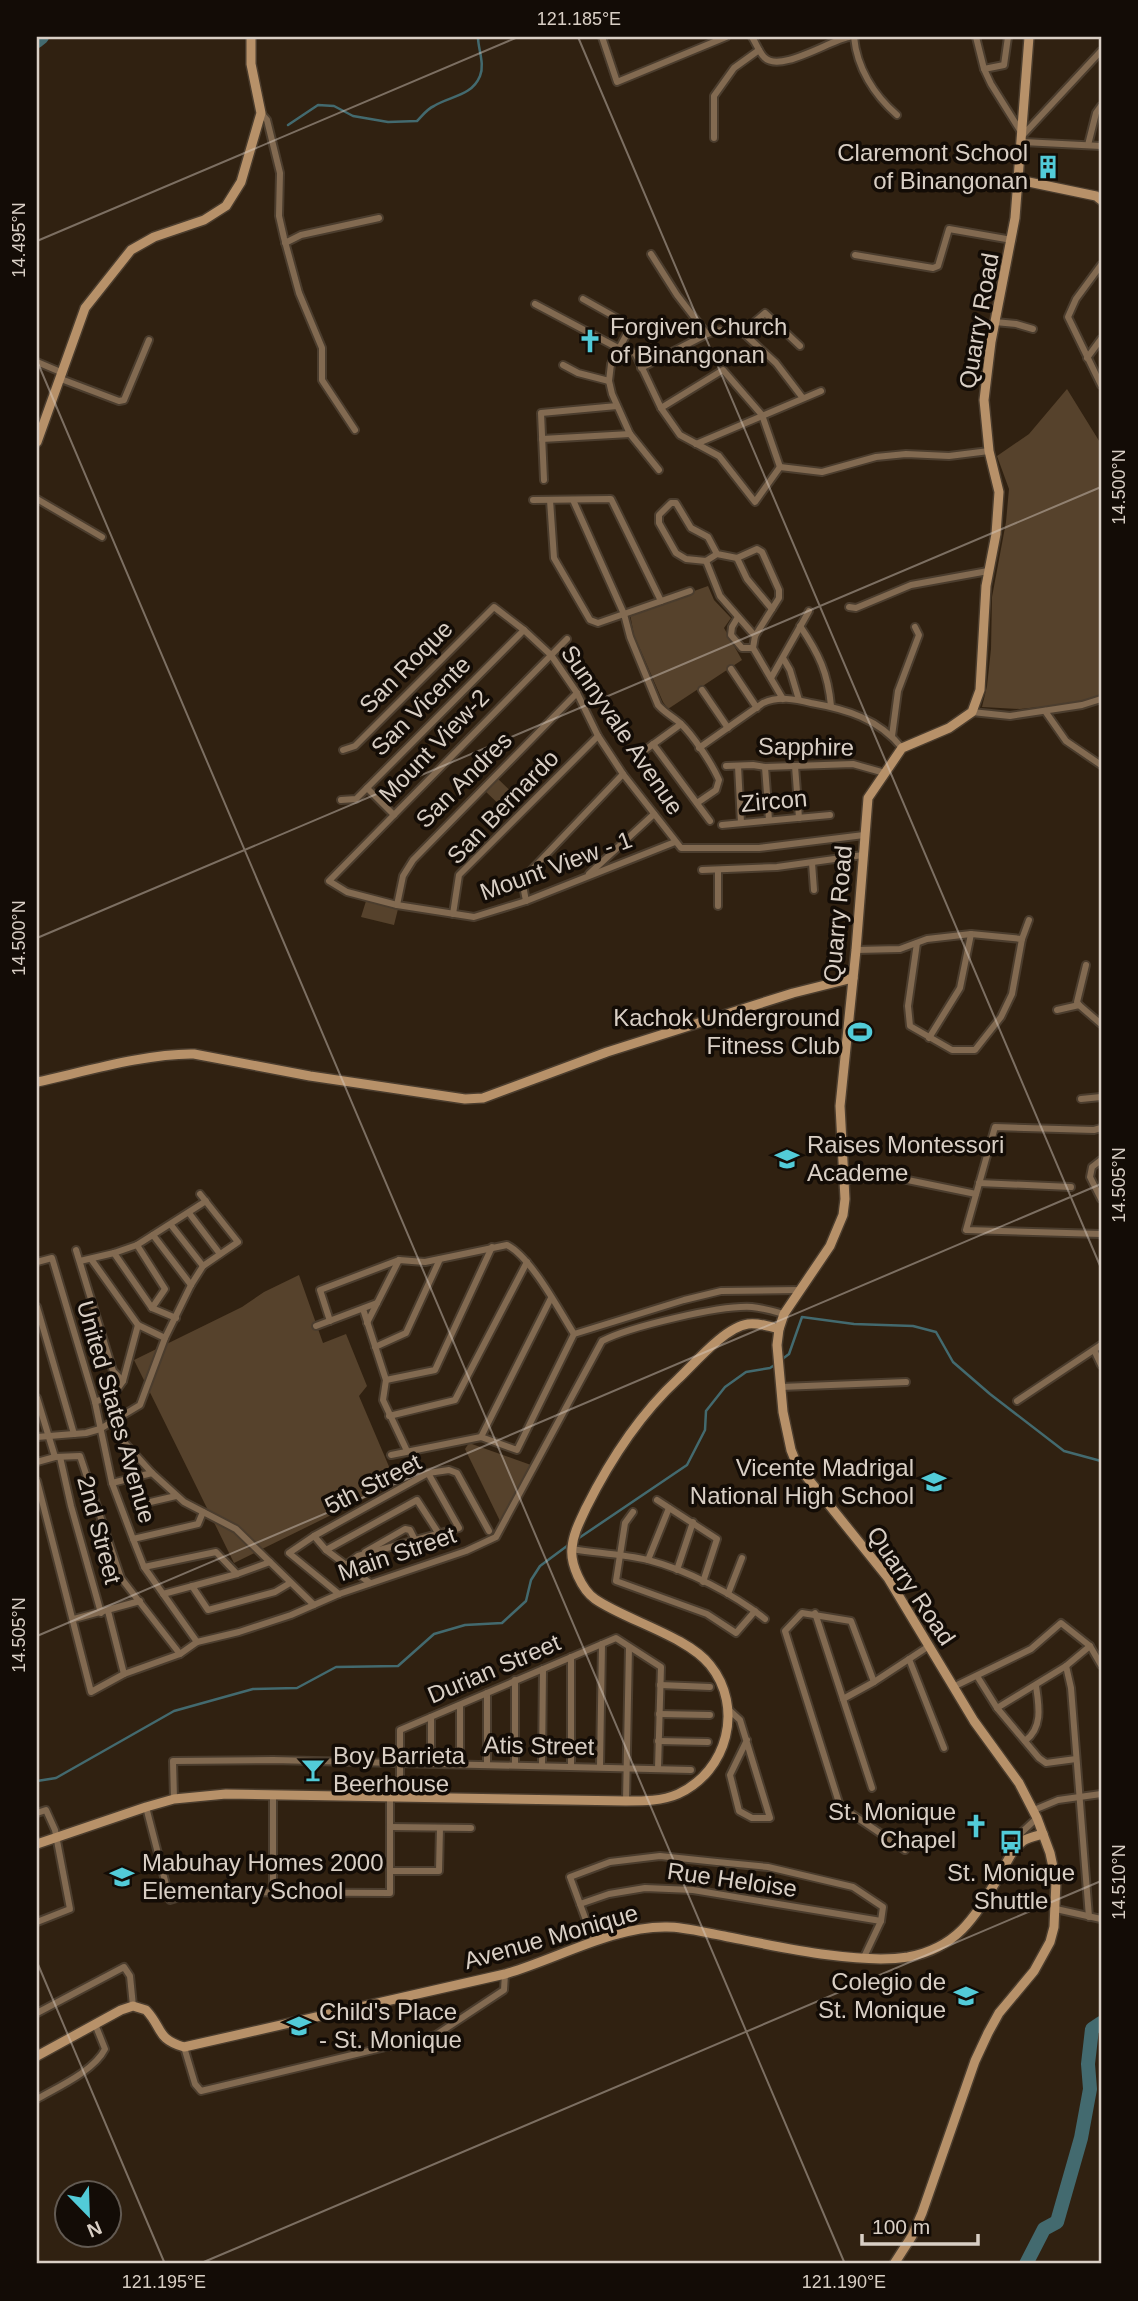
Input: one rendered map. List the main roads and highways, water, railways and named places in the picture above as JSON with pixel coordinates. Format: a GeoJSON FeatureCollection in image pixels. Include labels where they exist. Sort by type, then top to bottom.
{"type":"FeatureCollection","features":[{"type":"Feature","properties":{"kind":"waterway"},"geometry":{"type":"LineString","coordinates":[[37,41],[42,37]]}},
{"type":"Feature","properties":{"kind":"waterway"},"geometry":{"type":"LineString","coordinates":[[288,125],[318,105],[334,106],[353,116],[388,122],[417,121],[431,107],[466,92],[476,83],[482,67],[478,37]]}},
{"type":"Feature","properties":{"kind":"waterway"},"geometry":{"type":"LineString","coordinates":[[781,1360],[789,1354],[802,1317],[854,1324],[913,1326],[936,1332],[953,1362],[990,1394],[1064,1451],[1101,1461]]}},
{"type":"Feature","properties":{"kind":"waterway"},"geometry":{"type":"LineString","coordinates":[[576,1540],[687,1465],[705,1430],[706,1411],[725,1387],[746,1372],[770,1368],[776,1364]]}},
{"type":"Feature","properties":{"kind":"waterway"},"geometry":{"type":"LineString","coordinates":[[37,1781],[56,1778],[174,1711],[253,1689],[297,1688],[336,1667],[398,1666],[434,1634],[465,1625],[502,1623],[526,1601],[531,1580],[540,1566],[571,1543]]}},
{"type":"Feature","properties":{"kind":"waterway"},"geometry":{"type":"LineString","coordinates":[[1026,2264],[1044,2229],[1057,2222],[1081,2138],[1090,2089],[1088,2064],[1092,2029],[1101,2023]]}},
{"type":"Feature","properties":{"kind":"place","name":"Claremont School of Binangonan"},"geometry":{"type":"Point","coordinates":[1048,167]}},
{"type":"Feature","properties":{"kind":"place","name":"Forgiven Church of Binangonan"},"geometry":{"type":"Point","coordinates":[590,341]}},
{"type":"Feature","properties":{"kind":"place","name":"Kachok Underground Fitness Club"},"geometry":{"type":"Point","coordinates":[860,1032]}},
{"type":"Feature","properties":{"kind":"place","name":"Raises Montessori Academe"},"geometry":{"type":"Point","coordinates":[787,1159]}},
{"type":"Feature","properties":{"kind":"place","name":"Vicente Madrigal National High School"},"geometry":{"type":"Point","coordinates":[934,1482]}},
{"type":"Feature","properties":{"kind":"place","name":"Boy Barrieta Beerhouse"},"geometry":{"type":"Point","coordinates":[313,1770]}},
{"type":"Feature","properties":{"kind":"place","name":"St. Monique Chapel"},"geometry":{"type":"Point","coordinates":[976,1826]}},
{"type":"Feature","properties":{"kind":"place","name":"St. Monique Shuttle"},"geometry":{"type":"Point","coordinates":[1011,1842]}},
{"type":"Feature","properties":{"kind":"place","name":"Mabuhay Homes 2000 Elementary School"},"geometry":{"type":"Point","coordinates":[122,1877]}},
{"type":"Feature","properties":{"kind":"place","name":"Colegio de St. Monique"},"geometry":{"type":"Point","coordinates":[966,1996]}},
{"type":"Feature","properties":{"kind":"place","name":"Child's Place - St. Monique"},"geometry":{"type":"Point","coordinates":[299,2026]}}]}
